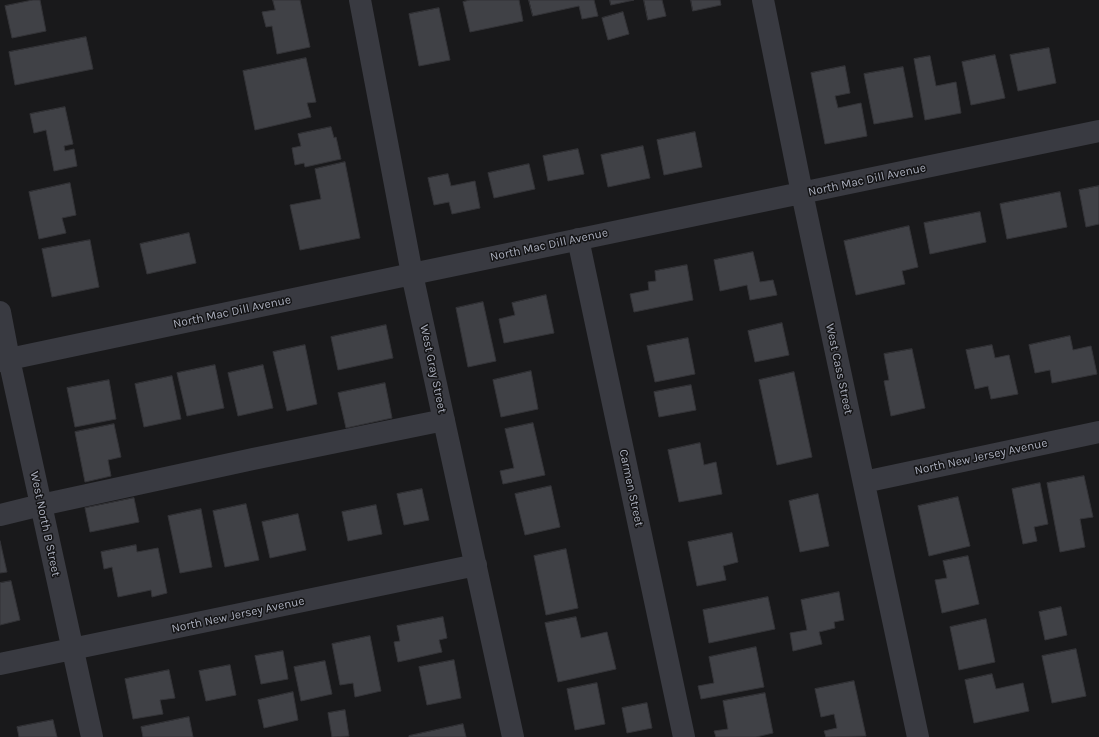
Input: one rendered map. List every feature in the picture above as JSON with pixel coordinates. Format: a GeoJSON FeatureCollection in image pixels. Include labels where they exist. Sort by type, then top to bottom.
{"type":"FeatureCollection","features":[{"type":"Feature","properties":{"kind":"street","name":"West Gray Street"},"geometry":{"type":"LineString","coordinates":[[360,0],[412,274],[513,737]]}},
{"type":"Feature","properties":{"kind":"street","name":"West Cass Street"},"geometry":{"type":"LineString","coordinates":[[763,0],[802,193],[918,737]]}},
{"type":"Feature","properties":{"kind":"street","name":"North Mac Dill Avenue"},"geometry":{"type":"LineString","coordinates":[[4,360],[1099,131]]}},
{"type":"Feature","properties":{"kind":"street","name":"Carmen Street"},"geometry":{"type":"LineString","coordinates":[[578,239],[684,737]]}},
{"type":"Feature","properties":{"kind":"street","name":"West North B Street"},"geometry":{"type":"LineString","coordinates":[[0,312],[4,360],[40,505],[92,737]]}},
{"type":"Feature","properties":{"kind":"street"},"geometry":{"type":"LineString","coordinates":[[0,515],[253,459],[444,420]]}},
{"type":"Feature","properties":{"kind":"street","name":"North New Jersey Avenue"},"geometry":{"type":"LineString","coordinates":[[864,482],[1099,432]]}},
{"type":"Feature","properties":{"kind":"street","name":"North New Jersey Avenue"},"geometry":{"type":"LineString","coordinates":[[0,664],[476,565]]}},
{"type":"Feature","properties":{"kind":"building"},"geometry":{"type":"Polygon","coordinates":[[[40,0],[46,31],[12,38],[5,6],[40,0]]]}},
{"type":"Feature","properties":{"kind":"building"},"geometry":{"type":"Polygon","coordinates":[[[273,0],[300,0],[310,47],[277,54],[272,26],[266,27],[262,12],[275,10],[273,0]]]}},
{"type":"Feature","properties":{"kind":"building"},"geometry":{"type":"Polygon","coordinates":[[[470,0],[519,0],[523,21],[470,32],[463,2],[470,0]]]}},
{"type":"Feature","properties":{"kind":"building"},"geometry":{"type":"Polygon","coordinates":[[[529,0],[594,0],[598,16],[582,19],[579,6],[533,16],[529,0]]]}},
{"type":"Feature","properties":{"kind":"building"},"geometry":{"type":"Polygon","coordinates":[[[610,0],[634,0],[611,5],[610,0]]]}},
{"type":"Feature","properties":{"kind":"building"},"geometry":{"type":"Polygon","coordinates":[[[644,0],[662,0],[666,16],[648,20],[644,0]]]}},
{"type":"Feature","properties":{"kind":"building"},"geometry":{"type":"Polygon","coordinates":[[[691,0],[720,0],[721,5],[693,11],[691,0]]]}},
{"type":"Feature","properties":{"kind":"building"},"geometry":{"type":"Polygon","coordinates":[[[439,8],[450,60],[419,66],[409,14],[439,8]]]}},
{"type":"Feature","properties":{"kind":"building"},"geometry":{"type":"Polygon","coordinates":[[[623,12],[629,34],[608,40],[602,18],[623,12]]]}},
{"type":"Feature","properties":{"kind":"building"},"geometry":{"type":"Polygon","coordinates":[[[86,37],[93,69],[15,85],[9,52],[86,37]]]}},
{"type":"Feature","properties":{"kind":"building"},"geometry":{"type":"Polygon","coordinates":[[[1049,48],[1056,83],[1018,91],[1010,55],[1049,48]]]}},
{"type":"Feature","properties":{"kind":"building"},"geometry":{"type":"Polygon","coordinates":[[[995,55],[1005,98],[971,105],[962,62],[995,55]]]}},
{"type":"Feature","properties":{"kind":"building"},"geometry":{"type":"Polygon","coordinates":[[[930,56],[936,86],[956,82],[961,113],[925,120],[914,59],[930,56]]]}},
{"type":"Feature","properties":{"kind":"building"},"geometry":{"type":"Polygon","coordinates":[[[306,58],[316,102],[307,103],[311,117],[255,130],[243,71],[306,58]]]}},
{"type":"Feature","properties":{"kind":"building"},"geometry":{"type":"Polygon","coordinates":[[[845,66],[850,93],[835,96],[838,108],[861,103],[867,136],[825,144],[811,73],[845,66]]]}},
{"type":"Feature","properties":{"kind":"building"},"geometry":{"type":"Polygon","coordinates":[[[903,67],[913,117],[874,124],[864,74],[903,67]]]}},
{"type":"Feature","properties":{"kind":"building"},"geometry":{"type":"Polygon","coordinates":[[[65,107],[73,144],[64,146],[65,151],[74,149],[77,166],[54,171],[46,130],[34,133],[30,114],[65,107]]]}},
{"type":"Feature","properties":{"kind":"building"},"geometry":{"type":"Polygon","coordinates":[[[331,127],[334,138],[336,137],[341,159],[305,167],[304,163],[295,165],[292,148],[301,146],[298,134],[331,127]]]}},
{"type":"Feature","properties":{"kind":"building"},"geometry":{"type":"Polygon","coordinates":[[[695,132],[702,167],[664,175],[657,140],[695,132]]]}},
{"type":"Feature","properties":{"kind":"building"},"geometry":{"type":"Polygon","coordinates":[[[643,146],[650,178],[608,187],[601,155],[643,146]]]}},
{"type":"Feature","properties":{"kind":"building"},"geometry":{"type":"Polygon","coordinates":[[[578,149],[584,174],[548,181],[543,156],[578,149]]]}},
{"type":"Feature","properties":{"kind":"building"},"geometry":{"type":"Polygon","coordinates":[[[345,162],[360,238],[300,250],[290,205],[321,199],[315,169],[345,162]]]}},
{"type":"Feature","properties":{"kind":"building"},"geometry":{"type":"Polygon","coordinates":[[[529,164],[535,189],[494,198],[488,173],[529,164]]]}},
{"type":"Feature","properties":{"kind":"building"},"geometry":{"type":"Polygon","coordinates":[[[448,174],[451,186],[475,181],[480,208],[452,214],[449,202],[434,205],[428,178],[448,174]]]}},
{"type":"Feature","properties":{"kind":"building"},"geometry":{"type":"Polygon","coordinates":[[[70,183],[76,215],[62,218],[66,233],[39,239],[29,192],[70,183]]]}},
{"type":"Feature","properties":{"kind":"building"},"geometry":{"type":"Polygon","coordinates":[[[1099,186],[1099,224],[1086,227],[1079,190],[1099,186]]]}},
{"type":"Feature","properties":{"kind":"building"},"geometry":{"type":"Polygon","coordinates":[[[1060,192],[1067,227],[1007,239],[1000,204],[1060,192]]]}},
{"type":"Feature","properties":{"kind":"building"},"geometry":{"type":"Polygon","coordinates":[[[980,212],[986,242],[930,254],[924,223],[980,212]]]}},
{"type":"Feature","properties":{"kind":"building"},"geometry":{"type":"Polygon","coordinates":[[[909,226],[918,267],[902,271],[905,284],[856,295],[844,241],[909,226]]]}},
{"type":"Feature","properties":{"kind":"building"},"geometry":{"type":"Polygon","coordinates":[[[189,233],[196,263],[147,274],[140,244],[189,233]]]}},
{"type":"Feature","properties":{"kind":"building"},"geometry":{"type":"Polygon","coordinates":[[[90,240],[99,287],[52,297],[42,249],[90,240]]]}},
{"type":"Feature","properties":{"kind":"building"},"geometry":{"type":"Polygon","coordinates":[[[753,252],[760,282],[773,280],[777,295],[750,300],[747,285],[720,291],[714,260],[753,252]]]}},
{"type":"Feature","properties":{"kind":"building"},"geometry":{"type":"Polygon","coordinates":[[[687,265],[693,300],[634,312],[630,294],[649,290],[648,282],[656,281],[655,271],[687,265]]]}},
{"type":"Feature","properties":{"kind":"building"},"geometry":{"type":"Polygon","coordinates":[[[546,295],[554,333],[504,343],[499,319],[515,315],[512,303],[546,295]]]}},
{"type":"Feature","properties":{"kind":"building"},"geometry":{"type":"Polygon","coordinates":[[[483,302],[496,361],[468,367],[456,308],[483,302]]]}},
{"type":"Feature","properties":{"kind":"building"},"geometry":{"type":"Polygon","coordinates":[[[782,323],[789,355],[755,362],[748,331],[782,323]]]}},
{"type":"Feature","properties":{"kind":"building"},"geometry":{"type":"Polygon","coordinates":[[[386,325],[393,358],[338,370],[331,337],[386,325]]]}},
{"type":"Feature","properties":{"kind":"building"},"geometry":{"type":"Polygon","coordinates":[[[1070,336],[1073,350],[1091,346],[1097,374],[1052,383],[1050,370],[1035,373],[1029,345],[1070,336]]]}},
{"type":"Feature","properties":{"kind":"building"},"geometry":{"type":"Polygon","coordinates":[[[688,338],[695,374],[655,382],[647,346],[688,338]]]}},
{"type":"Feature","properties":{"kind":"building"},"geometry":{"type":"Polygon","coordinates":[[[305,345],[317,404],[287,411],[273,352],[305,345]]]}},
{"type":"Feature","properties":{"kind":"building"},"geometry":{"type":"Polygon","coordinates":[[[992,345],[995,358],[1009,355],[1018,394],[991,399],[988,386],[975,389],[966,350],[992,345]]]}},
{"type":"Feature","properties":{"kind":"building"},"geometry":{"type":"Polygon","coordinates":[[[912,349],[925,408],[891,416],[884,381],[889,380],[884,354],[912,349]]]}},
{"type":"Feature","properties":{"kind":"building"},"geometry":{"type":"Polygon","coordinates":[[[215,365],[224,408],[187,416],[177,373],[215,365]]]}},
{"type":"Feature","properties":{"kind":"building"},"geometry":{"type":"Polygon","coordinates":[[[263,365],[273,408],[238,416],[228,373],[263,365]]]}},
{"type":"Feature","properties":{"kind":"building"},"geometry":{"type":"Polygon","coordinates":[[[531,371],[538,409],[501,417],[493,380],[531,371]]]}},
{"type":"Feature","properties":{"kind":"building"},"geometry":{"type":"Polygon","coordinates":[[[794,372],[812,457],[777,465],[759,380],[794,372]]]}},
{"type":"Feature","properties":{"kind":"building"},"geometry":{"type":"Polygon","coordinates":[[[172,376],[181,419],[144,427],[135,384],[172,376]]]}},
{"type":"Feature","properties":{"kind":"building"},"geometry":{"type":"Polygon","coordinates":[[[109,380],[116,419],[75,427],[67,388],[109,380]]]}},
{"type":"Feature","properties":{"kind":"building"},"geometry":{"type":"Polygon","coordinates":[[[385,383],[392,418],[346,428],[338,393],[385,383]]]}},
{"type":"Feature","properties":{"kind":"building"},"geometry":{"type":"Polygon","coordinates":[[[691,385],[696,410],[659,417],[654,392],[691,385]]]}},
{"type":"Feature","properties":{"kind":"building"},"geometry":{"type":"Polygon","coordinates":[[[533,423],[545,475],[503,484],[500,471],[514,468],[505,429],[533,423]]]}},
{"type":"Feature","properties":{"kind":"building"},"geometry":{"type":"Polygon","coordinates":[[[114,424],[121,457],[108,460],[111,476],[85,482],[75,432],[114,424]]]}},
{"type":"Feature","properties":{"kind":"building"},"geometry":{"type":"Polygon","coordinates":[[[700,443],[704,465],[716,462],[722,494],[679,502],[668,450],[700,443]]]}},
{"type":"Feature","properties":{"kind":"building"},"geometry":{"type":"Polygon","coordinates":[[[1084,476],[1093,517],[1080,519],[1085,547],[1060,552],[1047,483],[1084,476]]]}},
{"type":"Feature","properties":{"kind":"building"},"geometry":{"type":"Polygon","coordinates":[[[1040,483],[1048,524],[1034,527],[1037,541],[1023,544],[1012,489],[1040,483]]]}},
{"type":"Feature","properties":{"kind":"building"},"geometry":{"type":"Polygon","coordinates":[[[551,486],[560,527],[525,535],[515,494],[551,486]]]}},
{"type":"Feature","properties":{"kind":"building"},"geometry":{"type":"Polygon","coordinates":[[[422,489],[429,520],[404,525],[397,494],[422,489]]]}},
{"type":"Feature","properties":{"kind":"building"},"geometry":{"type":"Polygon","coordinates":[[[818,494],[829,546],[800,552],[789,501],[818,494]]]}},
{"type":"Feature","properties":{"kind":"building"},"geometry":{"type":"Polygon","coordinates":[[[958,497],[970,546],[929,556],[918,506],[958,497]]]}},
{"type":"Feature","properties":{"kind":"building"},"geometry":{"type":"Polygon","coordinates":[[[134,498],[139,522],[90,532],[85,508],[134,498]]]}},
{"type":"Feature","properties":{"kind":"building"},"geometry":{"type":"Polygon","coordinates":[[[246,504],[259,560],[225,567],[213,511],[246,504]]]}},
{"type":"Feature","properties":{"kind":"building"},"geometry":{"type":"Polygon","coordinates":[[[376,505],[382,534],[348,541],[342,512],[376,505]]]}},
{"type":"Feature","properties":{"kind":"building"},"geometry":{"type":"Polygon","coordinates":[[[201,509],[212,567],[180,573],[168,516],[201,509]]]}},
{"type":"Feature","properties":{"kind":"building"},"geometry":{"type":"Polygon","coordinates":[[[298,514],[306,550],[270,558],[262,522],[298,514]]]}},
{"type":"Feature","properties":{"kind":"building"},"geometry":{"type":"Polygon","coordinates":[[[732,533],[738,562],[723,566],[726,580],[697,586],[688,542],[732,533]]]}},
{"type":"Feature","properties":{"kind":"building"},"geometry":{"type":"Polygon","coordinates":[[[0,541],[7,572],[0,573],[0,541]]]}},
{"type":"Feature","properties":{"kind":"building"},"geometry":{"type":"Polygon","coordinates":[[[136,545],[137,552],[158,548],[167,593],[152,597],[151,590],[118,597],[112,567],[104,569],[101,552],[136,545]]]}},
{"type":"Feature","properties":{"kind":"building"},"geometry":{"type":"Polygon","coordinates":[[[566,549],[578,608],[546,615],[534,556],[566,549]]]}},
{"type":"Feature","properties":{"kind":"building"},"geometry":{"type":"Polygon","coordinates":[[[968,556],[979,604],[942,613],[935,580],[947,578],[943,561],[968,556]]]}},
{"type":"Feature","properties":{"kind":"building"},"geometry":{"type":"Polygon","coordinates":[[[11,581],[20,620],[0,625],[0,583],[11,581]]]}},
{"type":"Feature","properties":{"kind":"building"},"geometry":{"type":"Polygon","coordinates":[[[839,592],[844,620],[834,622],[835,628],[819,632],[822,644],[793,651],[790,633],[807,630],[801,600],[839,592]]]}},
{"type":"Feature","properties":{"kind":"building"},"geometry":{"type":"Polygon","coordinates":[[[768,597],[775,629],[709,643],[703,610],[768,597]]]}},
{"type":"Feature","properties":{"kind":"building"},"geometry":{"type":"Polygon","coordinates":[[[1061,607],[1067,635],[1045,640],[1039,612],[1061,607]]]}},
{"type":"Feature","properties":{"kind":"building"},"geometry":{"type":"Polygon","coordinates":[[[443,617],[447,638],[439,640],[442,652],[398,662],[394,642],[400,641],[397,626],[443,617]]]}},
{"type":"Feature","properties":{"kind":"building"},"geometry":{"type":"Polygon","coordinates":[[[576,617],[581,638],[607,632],[616,669],[558,682],[545,623],[576,617]]]}},
{"type":"Feature","properties":{"kind":"building"},"geometry":{"type":"Polygon","coordinates":[[[986,619],[995,662],[959,670],[950,627],[986,619]]]}},
{"type":"Feature","properties":{"kind":"building"},"geometry":{"type":"Polygon","coordinates":[[[370,636],[381,691],[355,697],[353,683],[340,685],[332,644],[370,636]]]}},
{"type":"Feature","properties":{"kind":"building"},"geometry":{"type":"Polygon","coordinates":[[[756,647],[764,687],[701,699],[698,686],[714,683],[709,657],[756,647]]]}},
{"type":"Feature","properties":{"kind":"building"},"geometry":{"type":"Polygon","coordinates":[[[1076,649],[1086,696],[1052,703],[1042,656],[1076,649]]]}},
{"type":"Feature","properties":{"kind":"building"},"geometry":{"type":"Polygon","coordinates":[[[283,651],[288,679],[261,684],[255,656],[283,651]]]}},
{"type":"Feature","properties":{"kind":"building"},"geometry":{"type":"Polygon","coordinates":[[[454,660],[461,698],[427,705],[419,667],[454,660]]]}},
{"type":"Feature","properties":{"kind":"building"},"geometry":{"type":"Polygon","coordinates":[[[325,661],[332,694],[301,701],[294,667],[325,661]]]}},
{"type":"Feature","properties":{"kind":"building"},"geometry":{"type":"Polygon","coordinates":[[[230,665],[236,695],[206,701],[199,671],[230,665]]]}},
{"type":"Feature","properties":{"kind":"building"},"geometry":{"type":"Polygon","coordinates":[[[169,670],[175,698],[160,700],[163,714],[133,719],[125,679],[169,670]]]}},
{"type":"Feature","properties":{"kind":"building"},"geometry":{"type":"Polygon","coordinates":[[[992,674],[996,689],[1023,683],[1029,711],[974,723],[965,680],[992,674]]]}},
{"type":"Feature","properties":{"kind":"building"},"geometry":{"type":"Polygon","coordinates":[[[854,681],[866,736],[826,737],[824,731],[837,728],[834,714],[821,717],[815,689],[854,681]]]}},
{"type":"Feature","properties":{"kind":"building"},"geometry":{"type":"Polygon","coordinates":[[[597,683],[605,724],[575,730],[567,689],[597,683]]]}},
{"type":"Feature","properties":{"kind":"building"},"geometry":{"type":"Polygon","coordinates":[[[293,692],[298,720],[264,728],[258,700],[293,692]]]}},
{"type":"Feature","properties":{"kind":"building"},"geometry":{"type":"Polygon","coordinates":[[[765,693],[773,733],[756,737],[716,737],[714,731],[728,729],[723,701],[765,693]]]}},
{"type":"Feature","properties":{"kind":"building"},"geometry":{"type":"Polygon","coordinates":[[[647,703],[652,728],[627,733],[622,708],[647,703]]]}},
{"type":"Feature","properties":{"kind":"building"},"geometry":{"type":"Polygon","coordinates":[[[345,710],[349,736],[332,737],[328,713],[345,710]]]}},
{"type":"Feature","properties":{"kind":"building"},"geometry":{"type":"Polygon","coordinates":[[[189,717],[193,737],[143,737],[141,727],[189,717]]]}},
{"type":"Feature","properties":{"kind":"building"},"geometry":{"type":"Polygon","coordinates":[[[53,720],[57,737],[19,737],[17,727],[53,720]]]}},
{"type":"Feature","properties":{"kind":"building"},"geometry":{"type":"Polygon","coordinates":[[[463,724],[466,737],[409,737],[409,736],[463,724]]]}}]}
